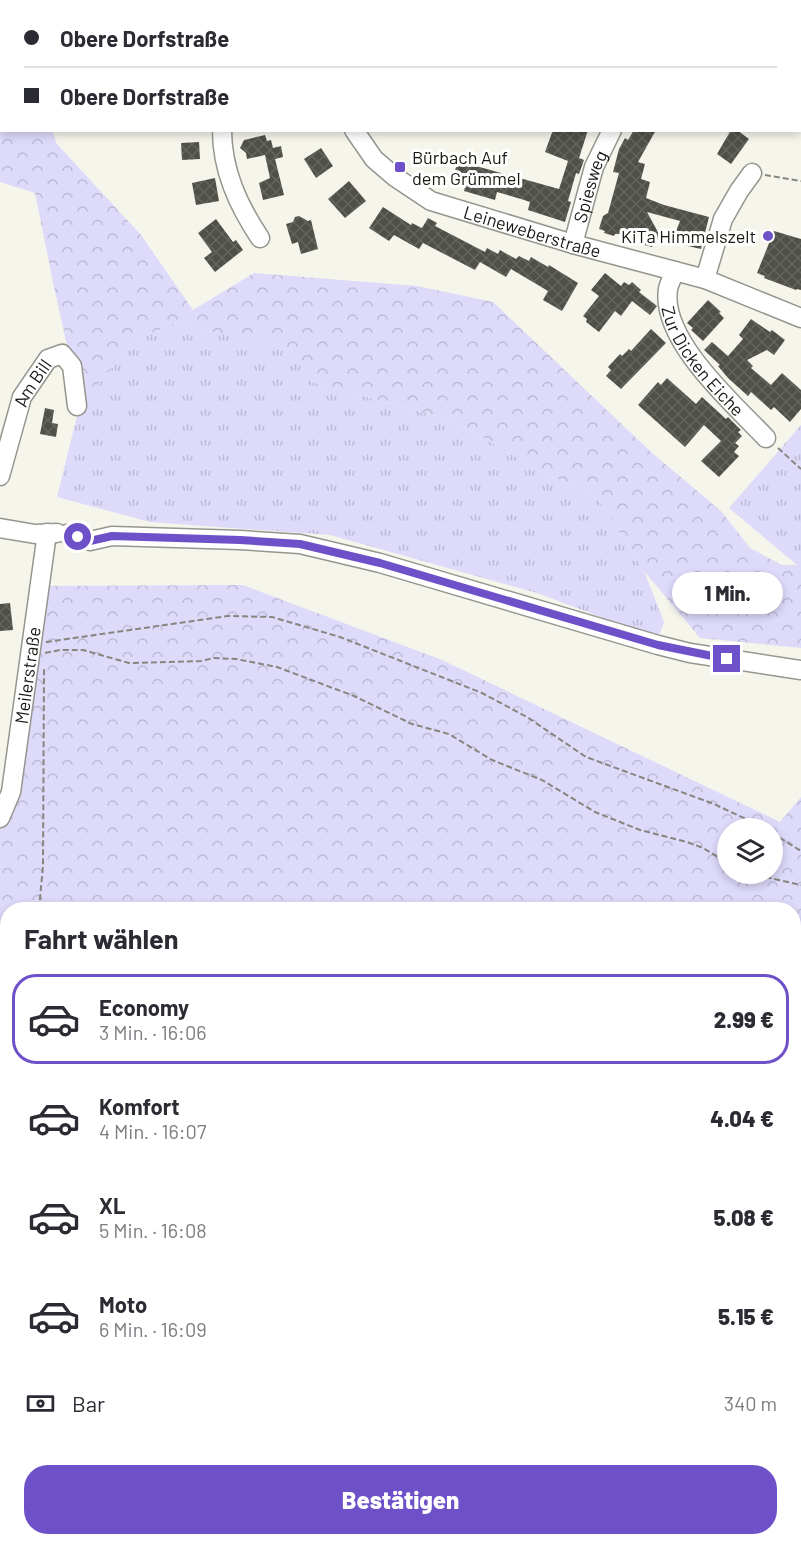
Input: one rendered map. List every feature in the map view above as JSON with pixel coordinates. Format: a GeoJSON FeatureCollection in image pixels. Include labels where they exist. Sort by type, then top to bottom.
{"type":"FeatureCollection","features":[{"type":"Feature","properties":{"kind":"street"},"geometry":{"type":"LineString","coordinates":[[222,132],[223,149],[231,186],[260,238]]}},
{"type":"Feature","properties":{"kind":"street","name":"Spiesweg"},"geometry":{"type":"LineString","coordinates":[[573,244],[594,167],[611,132]]}},
{"type":"Feature","properties":{"kind":"street","name":"Leineweberstraße"},"geometry":{"type":"LineString","coordinates":[[361,133],[374,159],[395,177],[431,201],[573,244],[705,279],[801,318]]}},
{"type":"Feature","properties":{"kind":"street"},"geometry":{"type":"LineString","coordinates":[[705,279],[723,219],[752,173]]}},
{"type":"Feature","properties":{"kind":"street","name":"Zur Dicken Eiche"},"geometry":{"type":"LineString","coordinates":[[675,271],[668,289],[670,314],[680,338],[705,374],[766,438]]}},
{"type":"Feature","properties":{"kind":"street","name":"Am Bill"},"geometry":{"type":"LineString","coordinates":[[0,476],[22,397],[48,358],[62,354],[72,366],[77,406]]}},
{"type":"Feature","properties":{"kind":"street"},"geometry":{"type":"LineString","coordinates":[[0,518],[21,521],[47,532]]}},
{"type":"Feature","properties":{"kind":"street"},"geometry":{"type":"LineString","coordinates":[[0,528],[35,534],[47,532],[67,534],[90,530],[112,536],[240,540],[310,546],[380,563],[658,645],[701,655],[801,670]]}},
{"type":"Feature","properties":{"kind":"street","name":"Meilerstraße"},"geometry":{"type":"LineString","coordinates":[[0,818],[11,792],[34,649],[47,532]]}},
{"type":"Feature","properties":{"kind":"path"},"geometry":{"type":"LineString","coordinates":[[752,173],[801,181]]}},
{"type":"Feature","properties":{"kind":"path"},"geometry":{"type":"LineString","coordinates":[[766,438],[801,469]]}},
{"type":"Feature","properties":{"kind":"path"},"geometry":{"type":"LineString","coordinates":[[34,649],[217,617],[272,617],[340,637],[482,693],[527,717],[586,757],[714,804],[744,818]]}},
{"type":"Feature","properties":{"kind":"path"},"geometry":{"type":"LineString","coordinates":[[34,649],[84,650],[129,663],[225,658],[277,667],[354,696],[412,724],[449,734],[492,760],[542,780],[595,812],[640,830],[687,842],[717,857]]}},
{"type":"Feature","properties":{"kind":"path"},"geometry":{"type":"LineString","coordinates":[[40,902],[43,866],[44,666]]}},
{"type":"Feature","properties":{"kind":"path"},"geometry":{"type":"LineString","coordinates":[[783,840],[801,851]]}},
{"type":"Feature","properties":{"kind":"path"},"geometry":{"type":"LineString","coordinates":[[783,881],[801,885]]}},
{"type":"Feature","properties":{"kind":"green space"},"geometry":{"type":"Polygon","coordinates":[[[0,132],[53,132],[56,143],[141,235],[193,310],[254,273],[417,286],[493,302],[651,452],[721,511],[750,548],[782,565],[801,565],[801,648],[700,638],[644,571],[599,500],[536,468],[451,420],[312,382],[286,346],[173,324],[138,339],[80,404],[35,193],[0,182],[0,132]]]}},
{"type":"Feature","properties":{"kind":"green space"},"geometry":{"type":"Polygon","coordinates":[[[173,324],[287,346],[312,382],[451,420],[536,468],[599,500],[644,571],[664,622],[658,639],[540,594],[330,535],[150,522],[57,497],[80,404],[138,339],[173,324]]]}},
{"type":"Feature","properties":{"kind":"green space"},"geometry":{"type":"Polygon","coordinates":[[[801,425],[801,565],[797,565],[729,508],[801,425]]]}},
{"type":"Feature","properties":{"kind":"green space"},"geometry":{"type":"Polygon","coordinates":[[[243,585],[442,660],[772,818],[717,818],[717,884],[783,884],[783,818],[801,797],[801,902],[0,902],[0,803],[21,650],[33,586],[243,585]]]}},
{"type":"Feature","properties":{"kind":"building"},"geometry":{"type":"Polygon","coordinates":[[[552,132],[587,132],[579,158],[584,160],[579,174],[576,173],[565,222],[528,210],[530,202],[497,192],[495,200],[464,191],[466,184],[452,180],[458,161],[559,189],[568,161],[545,152],[552,132]]]}},
{"type":"Feature","properties":{"kind":"building"},"geometry":{"type":"Polygon","coordinates":[[[633,132],[655,132],[638,162],[645,164],[641,179],[650,182],[646,198],[709,217],[701,249],[679,244],[680,241],[673,239],[680,221],[647,212],[659,234],[656,244],[653,243],[652,247],[641,244],[643,240],[621,234],[614,236],[599,229],[603,216],[608,213],[619,173],[613,172],[619,149],[625,138],[628,140],[633,132]]]}},
{"type":"Feature","properties":{"kind":"building"},"geometry":{"type":"Polygon","coordinates":[[[730,132],[740,132],[749,139],[731,164],[717,154],[730,132]]]}},
{"type":"Feature","properties":{"kind":"building"},"geometry":{"type":"Polygon","coordinates":[[[265,135],[267,141],[271,140],[273,148],[281,146],[283,157],[275,159],[284,195],[263,200],[259,183],[270,178],[265,155],[247,159],[246,153],[240,148],[244,140],[265,135]]]}},
{"type":"Feature","properties":{"kind":"building"},"geometry":{"type":"Polygon","coordinates":[[[199,142],[200,159],[182,160],[181,143],[199,142]]]}},
{"type":"Feature","properties":{"kind":"building"},"geometry":{"type":"Polygon","coordinates":[[[321,148],[333,166],[316,178],[304,159],[321,148]]]}},
{"type":"Feature","properties":{"kind":"building"},"geometry":{"type":"Polygon","coordinates":[[[215,178],[219,201],[196,205],[192,183],[215,178]]]}},
{"type":"Feature","properties":{"kind":"building"},"geometry":{"type":"Polygon","coordinates":[[[349,181],[366,201],[345,218],[328,199],[349,181]]]}},
{"type":"Feature","properties":{"kind":"building"},"geometry":{"type":"Polygon","coordinates":[[[383,207],[411,225],[412,223],[422,228],[428,218],[437,223],[435,226],[485,252],[487,248],[498,254],[500,250],[516,259],[519,256],[529,261],[531,257],[578,283],[562,311],[543,300],[548,291],[511,269],[506,277],[480,262],[475,270],[423,243],[419,249],[394,235],[389,241],[369,228],[383,207]]]}},
{"type":"Feature","properties":{"kind":"building"},"geometry":{"type":"Polygon","coordinates":[[[299,216],[308,221],[311,220],[318,249],[301,254],[298,242],[292,244],[286,224],[293,222],[295,217],[299,216]]]}},
{"type":"Feature","properties":{"kind":"building"},"geometry":{"type":"Polygon","coordinates":[[[216,219],[233,242],[236,240],[243,250],[215,272],[204,258],[212,252],[198,233],[216,219]]]}},
{"type":"Feature","properties":{"kind":"building"},"geometry":{"type":"Polygon","coordinates":[[[774,231],[801,239],[801,290],[764,278],[765,276],[757,273],[774,231]]]}},
{"type":"Feature","properties":{"kind":"building"},"geometry":{"type":"Polygon","coordinates":[[[605,273],[621,286],[624,282],[629,285],[632,282],[641,290],[639,292],[657,306],[650,315],[632,301],[621,316],[615,311],[599,332],[586,322],[587,319],[583,316],[599,296],[591,290],[605,273]]]}},
{"type":"Feature","properties":{"kind":"building"},"geometry":{"type":"Polygon","coordinates":[[[708,300],[724,318],[703,341],[687,323],[708,300]]]}},
{"type":"Feature","properties":{"kind":"building"},"geometry":{"type":"Polygon","coordinates":[[[751,319],[785,340],[774,355],[767,350],[747,360],[753,366],[751,368],[771,385],[782,373],[801,390],[801,409],[790,422],[774,407],[771,410],[751,392],[748,396],[728,378],[718,366],[720,365],[704,350],[712,342],[728,356],[743,339],[739,335],[751,319]]]}},
{"type":"Feature","properties":{"kind":"building"},"geometry":{"type":"Polygon","coordinates":[[[651,329],[666,343],[621,389],[606,376],[611,370],[608,367],[620,354],[622,356],[629,349],[631,351],[651,329]]]}},
{"type":"Feature","properties":{"kind":"building"},"geometry":{"type":"Polygon","coordinates":[[[667,378],[696,404],[702,397],[741,430],[738,432],[742,436],[735,443],[739,446],[734,452],[739,456],[719,477],[701,461],[721,441],[704,425],[685,447],[638,405],[658,382],[661,385],[667,378]]]}},
{"type":"Feature","properties":{"kind":"building"},"geometry":{"type":"Polygon","coordinates":[[[45,408],[54,410],[52,423],[58,424],[56,437],[40,434],[45,408]]]}},
{"type":"Feature","properties":{"kind":"building"},"geometry":{"type":"Polygon","coordinates":[[[10,603],[13,630],[0,631],[0,604],[10,603]]]}},
{"type":"Feature","properties":{"kind":"place","name":"Bürbach Auf dem Grümmel"},"geometry":{"type":"Point","coordinates":[400,167]}},
{"type":"Feature","properties":{"kind":"place","name":"KiTa Himmelszelt"},"geometry":{"type":"Point","coordinates":[768,236]}},
{"type":"Feature","properties":{"kind":"route"},"geometry":{"type":"LineString","coordinates":[[78,537],[90,541],[112,536],[300,544],[380,563],[658,645],[727,659]]}}]}
